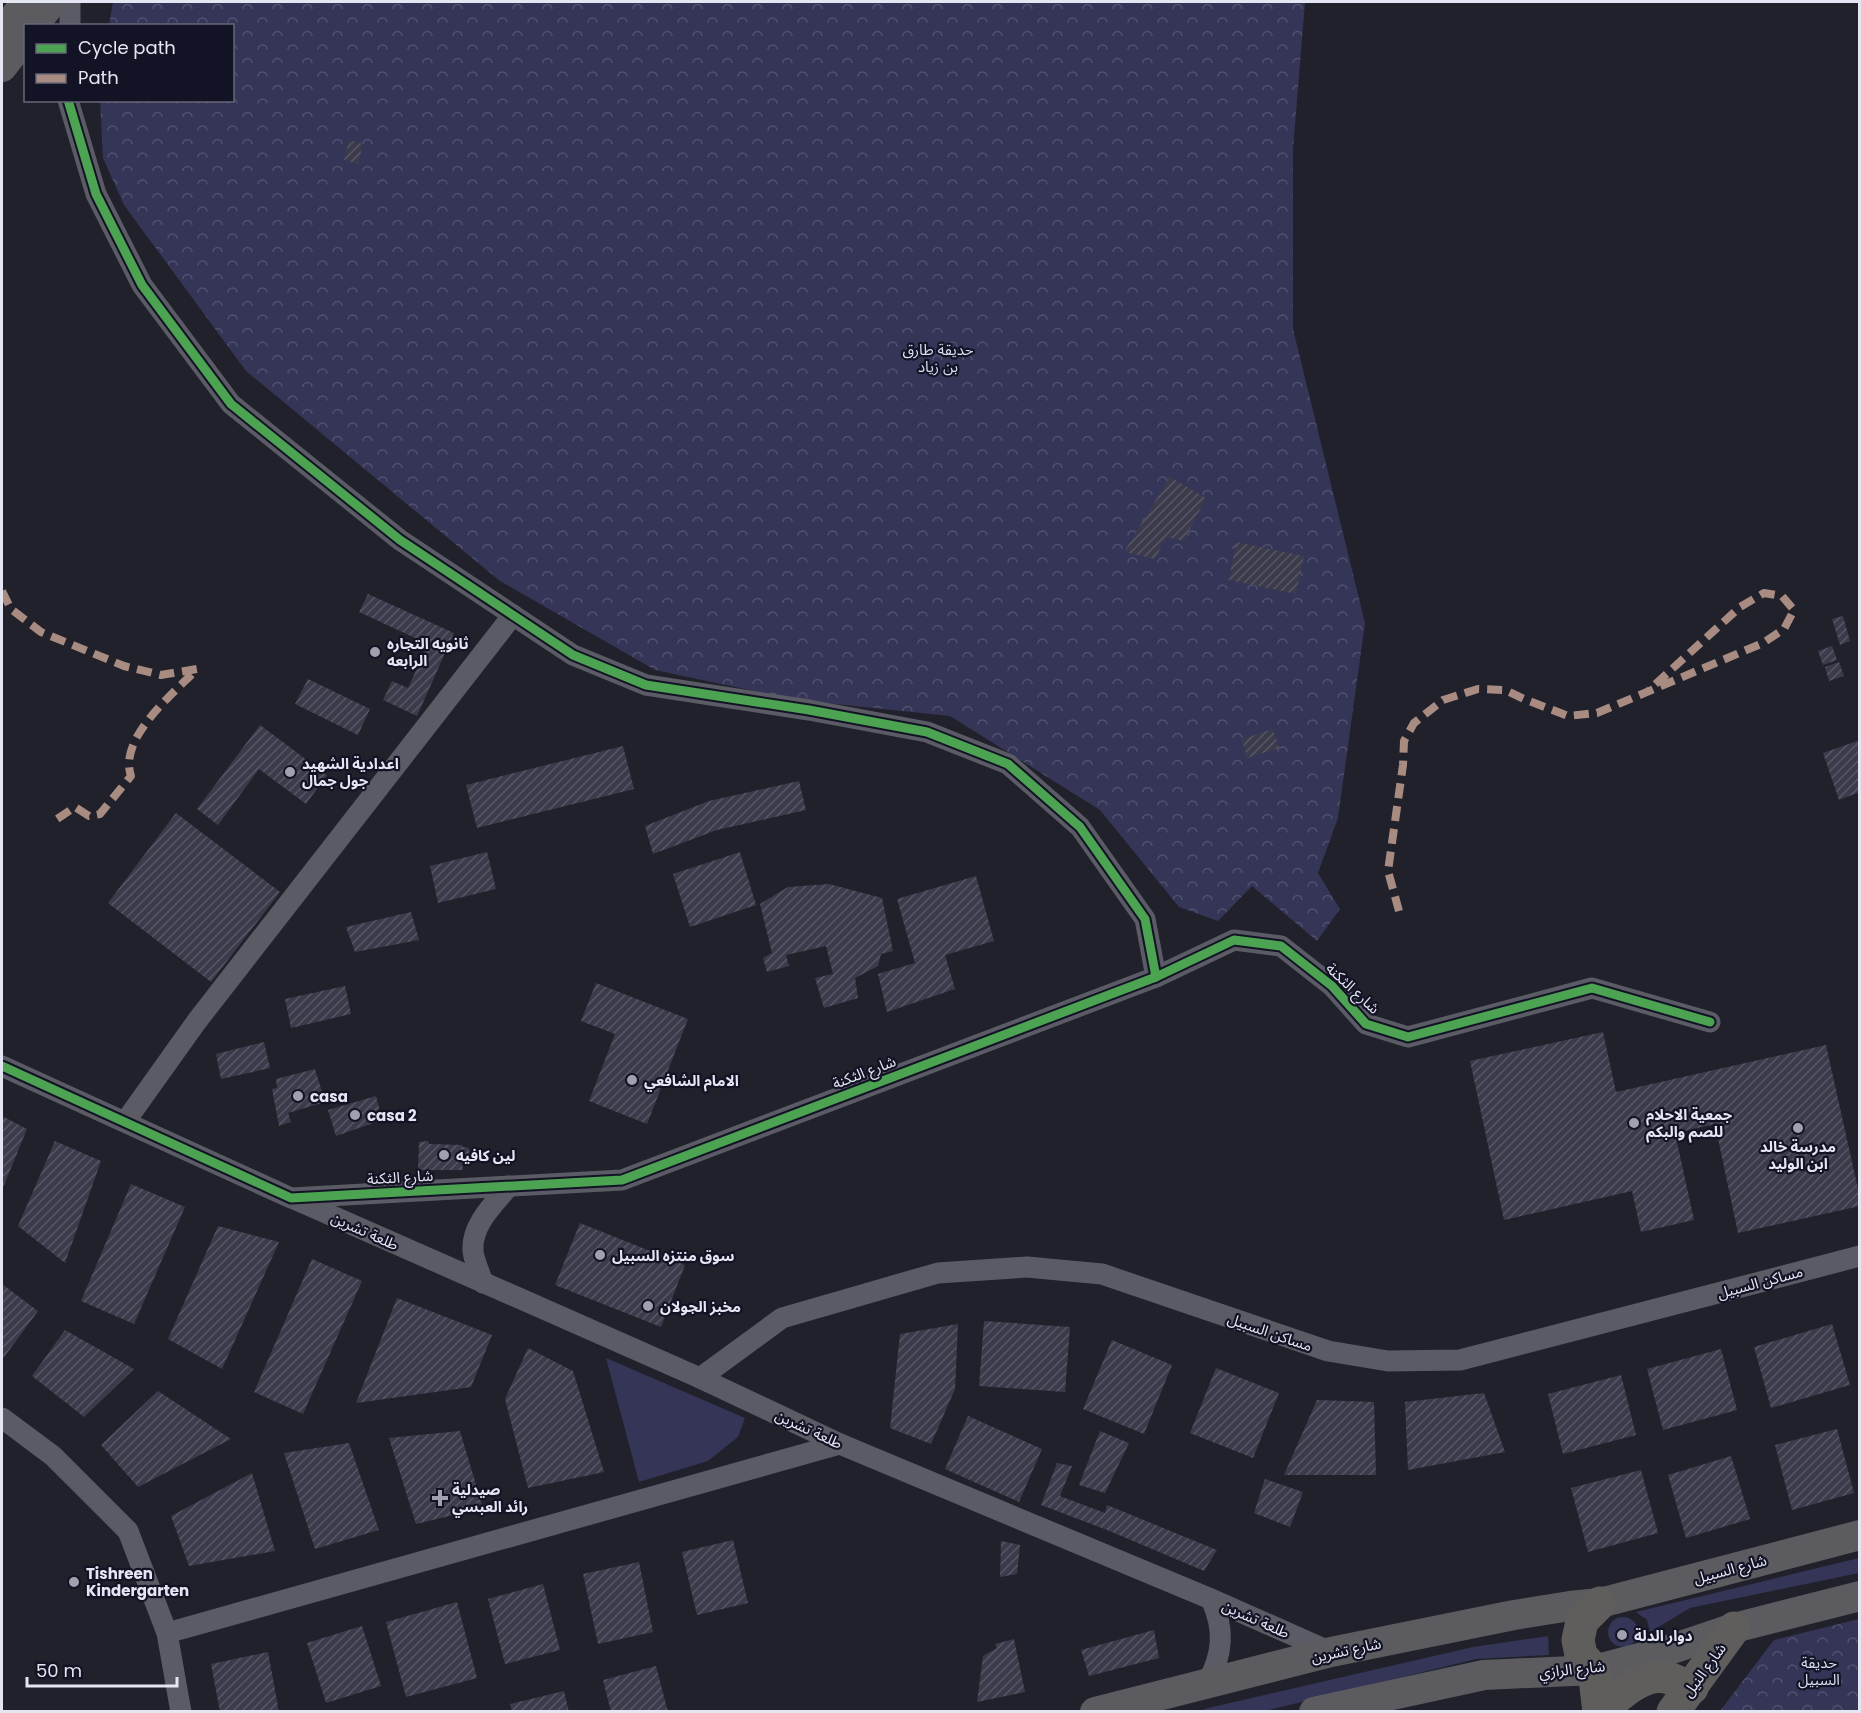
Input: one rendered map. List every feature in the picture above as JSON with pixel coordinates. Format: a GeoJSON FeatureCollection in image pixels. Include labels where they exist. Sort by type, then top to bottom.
{"type":"FeatureCollection","features":[{"type":"Feature","properties":{"kind":"main road"},"geometry":{"type":"LineString","coordinates":[[2,34],[26,2]]}},
{"type":"Feature","properties":{"kind":"main road"},"geometry":{"type":"LineString","coordinates":[[35,24],[52,2]]}},
{"type":"Feature","properties":{"kind":"main road"},"geometry":{"type":"LineString","coordinates":[[2,67],[24,39]]}},
{"type":"Feature","properties":{"kind":"main road","name":"شارع السبيل"},"geometry":{"type":"LineString","coordinates":[[1600,1604],[1860,1535]]}},
{"type":"Feature","properties":{"kind":"main road","name":"شارع الرازي"},"geometry":{"type":"LineString","coordinates":[[1314,1712],[1484,1675],[1594,1670],[1666,1651],[1734,1628],[1860,1596]]}},
{"type":"Feature","properties":{"kind":"main road"},"geometry":{"type":"LineString","coordinates":[[1599,1712],[1594,1670],[1581,1655],[1578,1640],[1582,1621],[1600,1604]]}},
{"type":"Feature","properties":{"kind":"main road","name":"شارع تشرين"},"geometry":{"type":"LineString","coordinates":[[1104,1710],[1331,1652],[1514,1615],[1570,1606],[1600,1604]]}},
{"type":"Feature","properties":{"kind":"main road","name":"شارع النيل"},"geometry":{"type":"LineString","coordinates":[[1682,1700],[1734,1628]]}},
{"type":"Feature","properties":{"kind":"main road"},"geometry":{"type":"LineString","coordinates":[[1599,1712],[1633,1685],[1652,1678],[1665,1677],[1682,1700]]}},
{"type":"Feature","properties":{"kind":"street"},"geometry":{"type":"LineString","coordinates":[[69,24],[70,2]]}},
{"type":"Feature","properties":{"kind":"street"},"geometry":{"type":"LineString","coordinates":[[69,102],[96,194],[142,285],[231,404],[400,540],[573,655],[646,685],[809,710],[927,732],[1008,764],[1080,828],[1145,919],[1156,977]]}},
{"type":"Feature","properties":{"kind":"street"},"geometry":{"type":"LineString","coordinates":[[124,1122],[197,1021],[513,615]]}},
{"type":"Feature","properties":{"kind":"street","name":"شارع الثكنة"},"geometry":{"type":"LineString","coordinates":[[2,1066],[291,1198],[622,1180],[1156,977],[1234,940],[1281,946],[1332,986],[1366,1024],[1408,1037],[1592,988],[1710,1022]]}},
{"type":"Feature","properties":{"kind":"street"},"geometry":{"type":"LineString","coordinates":[[483,1283],[473,1251],[476,1232],[488,1212],[509,1186]]}},
{"type":"Feature","properties":{"kind":"street","name":"طلعة تشرين"},"geometry":{"type":"LineString","coordinates":[[291,1198],[700,1378],[840,1444],[1211,1599],[1331,1652]]}},
{"type":"Feature","properties":{"kind":"street","name":"مساكن السبيل"},"geometry":{"type":"LineString","coordinates":[[700,1378],[782,1318],[938,1273],[1027,1267],[1102,1274],[1328,1351],[1388,1361],[1460,1360],[1860,1256]]}},
{"type":"Feature","properties":{"kind":"street"},"geometry":{"type":"LineString","coordinates":[[2,1418],[52,1456],[128,1531],[167,1633],[182,1712]]}},
{"type":"Feature","properties":{"kind":"street"},"geometry":{"type":"LineString","coordinates":[[167,1633],[840,1444]]}},
{"type":"Feature","properties":{"kind":"street"},"geometry":{"type":"LineString","coordinates":[[1207,1683],[1219,1658],[1221,1636],[1219,1615],[1211,1599]]}},
{"type":"Feature","properties":{"kind":"green space","name":"حديقة طارق بن زياد"},"geometry":{"type":"Polygon","coordinates":[[[113,2],[1305,2],[1293,149],[1293,329],[1365,623],[1338,818],[1318,873],[1340,909],[1317,941],[1252,886],[1218,921],[1179,907],[1100,810],[950,716],[797,700],[655,670],[500,581],[246,371],[124,205],[103,158],[100,102],[234,102],[234,24],[109,24],[113,2]]]}},
{"type":"Feature","properties":{"kind":"green space"},"geometry":{"type":"Polygon","coordinates":[[[606,1358],[745,1418],[738,1437],[708,1461],[639,1482],[606,1358]]]}},
{"type":"Feature","properties":{"kind":"green space"},"geometry":{"type":"Polygon","coordinates":[[[1859,1558],[1859,1573],[1690,1608],[1650,1632],[1647,1620],[1636,1612],[1859,1558]]]}},
{"type":"Feature","properties":{"kind":"green space","name":"دوار الدلة"},"geometry":{"type":"Polygon","coordinates":[[[1623,1617],[1634,1621],[1638,1632],[1634,1643],[1623,1647],[1612,1643],[1608,1632],[1612,1621],[1623,1617]]]}},
{"type":"Feature","properties":{"kind":"green space","name":"حديقة السبيل"},"geometry":{"type":"Polygon","coordinates":[[[1859,1619],[1859,1711],[1720,1711],[1774,1640],[1859,1619]]]}},
{"type":"Feature","properties":{"kind":"green space"},"geometry":{"type":"Polygon","coordinates":[[[1548,1636],[1549,1655],[1476,1659],[1265,1711],[1205,1712],[1204,1709],[1473,1647],[1548,1636]]]}},
{"type":"Feature","properties":{"kind":"building"},"geometry":{"type":"Polygon","coordinates":[[[349,140],[363,144],[358,164],[344,160],[349,140]]]}},
{"type":"Feature","properties":{"kind":"building"},"geometry":{"type":"Polygon","coordinates":[[[1170,477],[1206,498],[1184,541],[1166,537],[1155,559],[1124,552],[1170,477]]]}},
{"type":"Feature","properties":{"kind":"building"},"geometry":{"type":"Polygon","coordinates":[[[1236,542],[1304,556],[1296,594],[1229,580],[1236,542]]]}},
{"type":"Feature","properties":{"kind":"building"},"geometry":{"type":"Polygon","coordinates":[[[368,594],[454,633],[417,716],[383,700],[392,681],[408,688],[428,644],[359,612],[368,594]]]}},
{"type":"Feature","properties":{"kind":"building"},"geometry":{"type":"Polygon","coordinates":[[[1843,616],[1850,641],[1840,645],[1832,619],[1843,616]]]}},
{"type":"Feature","properties":{"kind":"building"},"geometry":{"type":"Polygon","coordinates":[[[1832,646],[1837,660],[1823,665],[1818,651],[1832,646]]]}},
{"type":"Feature","properties":{"kind":"building"},"geometry":{"type":"Polygon","coordinates":[[[1839,662],[1844,676],[1829,681],[1825,667],[1839,662]]]}},
{"type":"Feature","properties":{"kind":"building"},"geometry":{"type":"Polygon","coordinates":[[[308,679],[370,709],[358,735],[295,704],[308,679]]]}},
{"type":"Feature","properties":{"kind":"building"},"geometry":{"type":"Polygon","coordinates":[[[260,725],[327,775],[306,804],[259,769],[218,825],[197,809],[260,725]]]}},
{"type":"Feature","properties":{"kind":"building"},"geometry":{"type":"Polygon","coordinates":[[[1273,729],[1279,748],[1247,758],[1242,739],[1273,729]]]}},
{"type":"Feature","properties":{"kind":"building"},"geometry":{"type":"Polygon","coordinates":[[[1860,740],[1860,792],[1839,800],[1823,753],[1860,740]]]}},
{"type":"Feature","properties":{"kind":"building"},"geometry":{"type":"Polygon","coordinates":[[[623,746],[634,789],[477,828],[466,785],[623,746]]]}},
{"type":"Feature","properties":{"kind":"building"},"geometry":{"type":"Polygon","coordinates":[[[799,781],[806,810],[717,830],[653,854],[645,826],[709,801],[799,781]]]}},
{"type":"Feature","properties":{"kind":"building"},"geometry":{"type":"Polygon","coordinates":[[[176,813],[280,892],[211,982],[108,903],[176,813]]]}},
{"type":"Feature","properties":{"kind":"building"},"geometry":{"type":"Polygon","coordinates":[[[487,852],[496,889],[438,903],[430,866],[487,852]]]}},
{"type":"Feature","properties":{"kind":"building"},"geometry":{"type":"Polygon","coordinates":[[[740,852],[756,905],[690,927],[673,874],[740,852]]]}},
{"type":"Feature","properties":{"kind":"building"},"geometry":{"type":"Polygon","coordinates":[[[976,876],[994,941],[945,955],[955,989],[887,1012],[878,974],[915,963],[897,899],[976,876]]]}},
{"type":"Feature","properties":{"kind":"building"},"geometry":{"type":"Polygon","coordinates":[[[829,884],[882,898],[893,951],[881,954],[878,966],[855,978],[858,998],[824,1008],[815,978],[833,974],[826,946],[786,955],[789,966],[767,972],[763,958],[772,953],[760,904],[788,887],[829,884]]]}},
{"type":"Feature","properties":{"kind":"building"},"geometry":{"type":"Polygon","coordinates":[[[411,912],[419,940],[355,952],[346,927],[411,912]]]}},
{"type":"Feature","properties":{"kind":"building"},"geometry":{"type":"Polygon","coordinates":[[[596,983],[688,1019],[647,1124],[589,1101],[615,1034],[581,1021],[596,983]]]}},
{"type":"Feature","properties":{"kind":"building"},"geometry":{"type":"Polygon","coordinates":[[[345,986],[351,1014],[291,1028],[285,999],[345,986]]]}},
{"type":"Feature","properties":{"kind":"building"},"geometry":{"type":"Polygon","coordinates":[[[1603,1032],[1616,1092],[1826,1045],[1860,1206],[1738,1233],[1715,1124],[1675,1133],[1694,1220],[1641,1232],[1632,1191],[1504,1220],[1470,1061],[1603,1032]]]}},
{"type":"Feature","properties":{"kind":"building"},"geometry":{"type":"Polygon","coordinates":[[[264,1042],[270,1068],[221,1079],[216,1054],[264,1042]]]}},
{"type":"Feature","properties":{"kind":"building","name":"casa"},"geometry":{"type":"Polygon","coordinates":[[[315,1069],[325,1102],[288,1113],[291,1122],[279,1126],[272,1089],[277,1088],[276,1079],[315,1069]]]}},
{"type":"Feature","properties":{"kind":"building","name":"casa 2"},"geometry":{"type":"Polygon","coordinates":[[[376,1096],[382,1120],[336,1136],[328,1110],[376,1096]]]}},
{"type":"Feature","properties":{"kind":"building"},"geometry":{"type":"Polygon","coordinates":[[[2,1116],[27,1129],[2,1190],[2,1116]]]}},
{"type":"Feature","properties":{"kind":"building"},"geometry":{"type":"Polygon","coordinates":[[[55,1141],[101,1161],[65,1263],[18,1226],[55,1141]]]}},
{"type":"Feature","properties":{"kind":"building","name":"لين كافيه"},"geometry":{"type":"Polygon","coordinates":[[[428,1141],[429,1144],[462,1145],[469,1148],[470,1162],[462,1163],[463,1170],[418,1170],[419,1142],[428,1141]]]}},
{"type":"Feature","properties":{"kind":"building"},"geometry":{"type":"Polygon","coordinates":[[[131,1184],[185,1207],[134,1324],[81,1301],[131,1184]]]}},
{"type":"Feature","properties":{"kind":"building"},"geometry":{"type":"Polygon","coordinates":[[[580,1223],[685,1265],[661,1327],[555,1285],[580,1223]]]}},
{"type":"Feature","properties":{"kind":"building"},"geometry":{"type":"Polygon","coordinates":[[[218,1226],[279,1242],[222,1369],[168,1339],[218,1226]]]}},
{"type":"Feature","properties":{"kind":"building"},"geometry":{"type":"Polygon","coordinates":[[[312,1259],[362,1281],[303,1414],[254,1392],[312,1259]]]}},
{"type":"Feature","properties":{"kind":"building"},"geometry":{"type":"Polygon","coordinates":[[[2,1284],[38,1311],[2,1360],[2,1284]]]}},
{"type":"Feature","properties":{"kind":"building"},"geometry":{"type":"Polygon","coordinates":[[[397,1298],[492,1335],[471,1387],[356,1403],[397,1298]]]}},
{"type":"Feature","properties":{"kind":"building"},"geometry":{"type":"Polygon","coordinates":[[[984,1321],[1070,1327],[1065,1392],[979,1386],[984,1321]]]}},
{"type":"Feature","properties":{"kind":"building"},"geometry":{"type":"Polygon","coordinates":[[[958,1324],[955,1389],[931,1444],[890,1428],[900,1334],[958,1324]]]}},
{"type":"Feature","properties":{"kind":"building"},"geometry":{"type":"Polygon","coordinates":[[[1832,1324],[1850,1385],[1771,1408],[1754,1347],[1832,1324]]]}},
{"type":"Feature","properties":{"kind":"building"},"geometry":{"type":"Polygon","coordinates":[[[65,1330],[134,1369],[84,1417],[32,1376],[65,1330]]]}},
{"type":"Feature","properties":{"kind":"building"},"geometry":{"type":"Polygon","coordinates":[[[1112,1340],[1172,1365],[1144,1434],[1083,1409],[1112,1340]]]}},
{"type":"Feature","properties":{"kind":"building"},"geometry":{"type":"Polygon","coordinates":[[[528,1348],[573,1371],[604,1472],[528,1488],[505,1399],[528,1348]]]}},
{"type":"Feature","properties":{"kind":"building"},"geometry":{"type":"Polygon","coordinates":[[[1721,1349],[1737,1410],[1663,1430],[1647,1369],[1721,1349]]]}},
{"type":"Feature","properties":{"kind":"building"},"geometry":{"type":"Polygon","coordinates":[[[1216,1368],[1279,1393],[1253,1458],[1190,1433],[1216,1368]]]}},
{"type":"Feature","properties":{"kind":"building"},"geometry":{"type":"Polygon","coordinates":[[[1621,1375],[1636,1435],[1563,1454],[1548,1394],[1621,1375]]]}},
{"type":"Feature","properties":{"kind":"building"},"geometry":{"type":"Polygon","coordinates":[[[158,1391],[231,1439],[138,1487],[101,1445],[158,1391]]]}},
{"type":"Feature","properties":{"kind":"building"},"geometry":{"type":"Polygon","coordinates":[[[1484,1393],[1505,1452],[1408,1470],[1405,1402],[1484,1393]]]}},
{"type":"Feature","properties":{"kind":"building"},"geometry":{"type":"Polygon","coordinates":[[[1317,1400],[1374,1402],[1376,1475],[1284,1475],[1317,1400]]]}},
{"type":"Feature","properties":{"kind":"building"},"geometry":{"type":"Polygon","coordinates":[[[968,1416],[1042,1449],[1019,1502],[945,1469],[968,1416]]]}},
{"type":"Feature","properties":{"kind":"building"},"geometry":{"type":"Polygon","coordinates":[[[1837,1429],[1854,1493],[1792,1510],[1775,1445],[1837,1429]]]}},
{"type":"Feature","properties":{"kind":"building"},"geometry":{"type":"Polygon","coordinates":[[[460,1431],[483,1508],[416,1524],[389,1438],[460,1431]]]}},
{"type":"Feature","properties":{"kind":"building"},"geometry":{"type":"Polygon","coordinates":[[[1100,1431],[1129,1443],[1105,1493],[1079,1485],[1100,1431]]]}},
{"type":"Feature","properties":{"kind":"building"},"geometry":{"type":"Polygon","coordinates":[[[349,1443],[379,1530],[315,1549],[284,1453],[349,1443]]]}},
{"type":"Feature","properties":{"kind":"building"},"geometry":{"type":"Polygon","coordinates":[[[1731,1456],[1750,1519],[1686,1538],[1668,1475],[1731,1456]]]}},
{"type":"Feature","properties":{"kind":"building"},"geometry":{"type":"Polygon","coordinates":[[[1057,1463],[1072,1466],[1060,1496],[1105,1513],[1107,1505],[1217,1550],[1204,1571],[1041,1505],[1057,1463]]]}},
{"type":"Feature","properties":{"kind":"building"},"geometry":{"type":"Polygon","coordinates":[[[1641,1470],[1658,1533],[1588,1552],[1571,1488],[1641,1470]]]}},
{"type":"Feature","properties":{"kind":"building"},"geometry":{"type":"Polygon","coordinates":[[[252,1473],[275,1551],[189,1566],[171,1516],[252,1473]]]}},
{"type":"Feature","properties":{"kind":"building"},"geometry":{"type":"Polygon","coordinates":[[[1265,1479],[1303,1492],[1290,1527],[1254,1513],[1265,1479]]]}},
{"type":"Feature","properties":{"kind":"building"},"geometry":{"type":"Polygon","coordinates":[[[733,1540],[748,1603],[697,1615],[682,1552],[733,1540]]]}},
{"type":"Feature","properties":{"kind":"building"},"geometry":{"type":"Polygon","coordinates":[[[1001,1541],[1020,1545],[1017,1574],[1000,1577],[1001,1541]]]}},
{"type":"Feature","properties":{"kind":"building"},"geometry":{"type":"Polygon","coordinates":[[[639,1562],[653,1632],[598,1644],[583,1574],[639,1562]]]}},
{"type":"Feature","properties":{"kind":"building"},"geometry":{"type":"Polygon","coordinates":[[[543,1584],[560,1650],[505,1664],[488,1599],[543,1584]]]}},
{"type":"Feature","properties":{"kind":"building"},"geometry":{"type":"Polygon","coordinates":[[[457,1602],[477,1678],[406,1697],[386,1622],[457,1602]]]}},
{"type":"Feature","properties":{"kind":"building"},"geometry":{"type":"Polygon","coordinates":[[[362,1626],[381,1686],[326,1703],[307,1643],[362,1626]]]}},
{"type":"Feature","properties":{"kind":"building"},"geometry":{"type":"Polygon","coordinates":[[[1154,1630],[1159,1658],[1089,1676],[1081,1650],[1154,1630]]]}},
{"type":"Feature","properties":{"kind":"building"},"geometry":{"type":"Polygon","coordinates":[[[1014,1639],[1025,1692],[977,1702],[983,1656],[997,1648],[995,1644],[1014,1639]]]}},
{"type":"Feature","properties":{"kind":"building"},"geometry":{"type":"Polygon","coordinates":[[[268,1652],[279,1712],[220,1712],[211,1664],[268,1652]]]}},
{"type":"Feature","properties":{"kind":"building"},"geometry":{"type":"Polygon","coordinates":[[[656,1666],[668,1712],[611,1712],[603,1680],[656,1666]]]}},
{"type":"Feature","properties":{"kind":"building"},"geometry":{"type":"Polygon","coordinates":[[[564,1691],[569,1712],[512,1712],[510,1704],[564,1691]]]}},
{"type":"Feature","properties":{"kind":"marked path"},"geometry":{"type":"LineString","coordinates":[[2,591],[11,609],[41,632],[124,666],[161,675],[197,669],[162,704],[140,732],[132,747],[129,762],[131,776],[100,814],[89,816],[75,807],[51,823]]}},
{"type":"Feature","properties":{"kind":"marked path"},"geometry":{"type":"LineString","coordinates":[[1399,911],[1388,871],[1403,765],[1404,741],[1414,723],[1443,700],[1478,689],[1505,690],[1568,716],[1597,713],[1763,643],[1784,629],[1794,610],[1782,596],[1764,593],[1740,607],[1649,690]]}},
{"type":"Feature","properties":{"kind":"cycle path"},"geometry":{"type":"LineString","coordinates":[[69,102],[96,194],[142,285],[231,404],[400,540],[573,655],[646,685],[809,710],[927,732],[1008,764],[1080,827],[1145,919],[1156,977]]}},
{"type":"Feature","properties":{"kind":"cycle path"},"geometry":{"type":"LineString","coordinates":[[2,1066],[291,1198],[622,1180],[1156,977],[1234,940],[1281,946],[1332,986],[1366,1024],[1408,1037],[1592,988],[1710,1022]]}},
{"type":"Feature","properties":{"kind":"place","name":"ثانويه التجاره الرابعه"},"geometry":{"type":"Point","coordinates":[375,652]}},
{"type":"Feature","properties":{"kind":"place","name":"اعدادية الشهيد جول جمال"},"geometry":{"type":"Point","coordinates":[290,772]}},
{"type":"Feature","properties":{"kind":"place","name":"الامام الشافعي"},"geometry":{"type":"Point","coordinates":[632,1080]}},
{"type":"Feature","properties":{"kind":"place","name":"casa"},"geometry":{"type":"Point","coordinates":[298,1096]}},
{"type":"Feature","properties":{"kind":"place","name":"casa 2"},"geometry":{"type":"Point","coordinates":[355,1115]}},
{"type":"Feature","properties":{"kind":"place","name":"جمعية الاحلام للصم والبكم"},"geometry":{"type":"Point","coordinates":[1634,1123]}},
{"type":"Feature","properties":{"kind":"place","name":"مدرسة خالد ابن الوليد"},"geometry":{"type":"Point","coordinates":[1798,1128]}},
{"type":"Feature","properties":{"kind":"place","name":"لين كافيه"},"geometry":{"type":"Point","coordinates":[444,1155]}},
{"type":"Feature","properties":{"kind":"place","name":"سوق منتزه السبيل"},"geometry":{"type":"Point","coordinates":[600,1255]}},
{"type":"Feature","properties":{"kind":"place","name":"مخبز الجولان"},"geometry":{"type":"Point","coordinates":[648,1306]}},
{"type":"Feature","properties":{"kind":"place","name":"صيدلية رائد العبسي"},"geometry":{"type":"Point","coordinates":[440,1498]}},
{"type":"Feature","properties":{"kind":"place","name":"Tishreen Kindergarten"},"geometry":{"type":"Point","coordinates":[74,1582]}},
{"type":"Feature","properties":{"kind":"place","name":"دوار الدلة"},"geometry":{"type":"Point","coordinates":[1622,1635]}}]}
